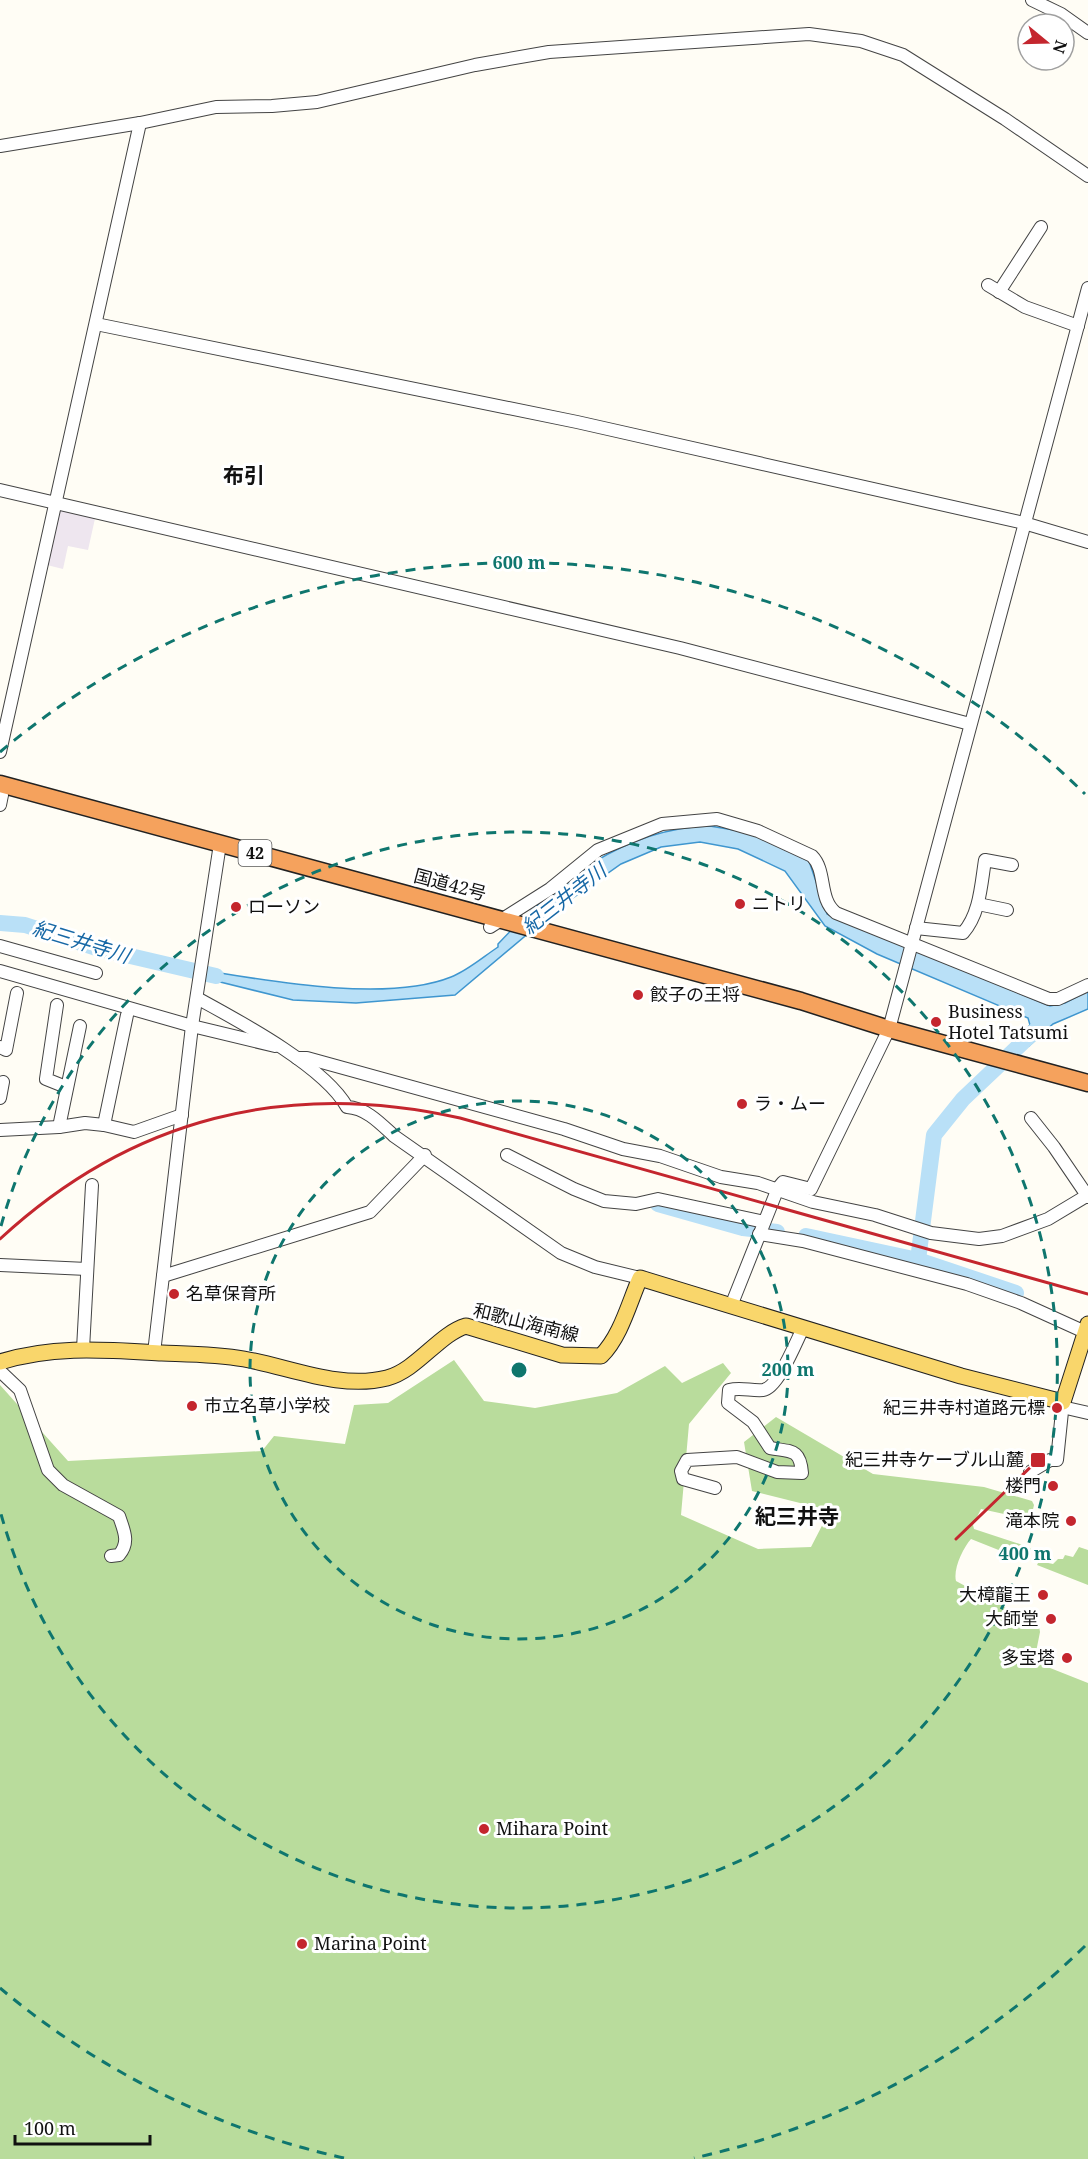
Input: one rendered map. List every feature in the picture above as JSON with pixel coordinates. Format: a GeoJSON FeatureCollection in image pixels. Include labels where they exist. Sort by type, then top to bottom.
{"type":"FeatureCollection","features":[{"type":"Feature","properties":{"kind":"highway","name":"国道42号"},"geometry":{"type":"LineString","coordinates":[[0,795],[219,849],[534,934],[801,1001],[889,1029],[1088,1083]]}},
{"type":"Feature","properties":{"kind":"main road"},"geometry":{"type":"LineString","coordinates":[[640,1278],[1063,1405],[1087,1329]]}},
{"type":"Feature","properties":{"kind":"main road","name":"和歌山海南線"},"geometry":{"type":"LineString","coordinates":[[0,1362],[27,1353],[56,1349],[83,1349],[243,1358],[336,1380],[359,1381],[389,1378],[430,1352],[455,1329],[466,1326],[562,1355],[601,1356],[608,1349],[620,1326],[640,1278]]}},
{"type":"Feature","properties":{"kind":"street"},"geometry":{"type":"LineString","coordinates":[[1032,0],[1061,14],[1088,33]]}},
{"type":"Feature","properties":{"kind":"street"},"geometry":{"type":"LineString","coordinates":[[0,146],[140,123],[216,107],[317,102],[475,65],[549,52],[817,34],[861,41],[909,58],[1005,119],[1088,176]]}},
{"type":"Feature","properties":{"kind":"street"},"geometry":{"type":"LineString","coordinates":[[0,752],[140,123]]}},
{"type":"Feature","properties":{"kind":"street"},"geometry":{"type":"LineString","coordinates":[[1041,227],[994,288],[1025,307],[1078,326]]}},
{"type":"Feature","properties":{"kind":"street"},"geometry":{"type":"LineString","coordinates":[[731,1306],[778,1188],[783,1182],[811,1189],[889,1029],[1088,288]]}},
{"type":"Feature","properties":{"kind":"street"},"geometry":{"type":"LineString","coordinates":[[96,324],[577,422],[1024,523],[1088,542]]}},
{"type":"Feature","properties":{"kind":"street"},"geometry":{"type":"LineString","coordinates":[[0,490],[680,648],[970,724]]}},
{"type":"Feature","properties":{"kind":"street"},"geometry":{"type":"LineString","coordinates":[[502,925],[550,890],[598,850],[662,824],[717,819],[767,835],[812,856],[818,861],[821,883],[832,910],[911,945],[1048,999],[1058,999],[1088,985]]}},
{"type":"Feature","properties":{"kind":"street"},"geometry":{"type":"LineString","coordinates":[[154,1353],[192,1026],[219,849]]}},
{"type":"Feature","properties":{"kind":"street"},"geometry":{"type":"LineString","coordinates":[[916,928],[963,933],[969,927],[978,904],[985,860],[1012,865]]}},
{"type":"Feature","properties":{"kind":"street"},"geometry":{"type":"LineString","coordinates":[[978,904],[1008,910]]}},
{"type":"Feature","properties":{"kind":"street"},"geometry":{"type":"LineString","coordinates":[[0,946],[96,973]]}},
{"type":"Feature","properties":{"kind":"street"},"geometry":{"type":"LineString","coordinates":[[0,971],[192,1026],[279,1047]]}},
{"type":"Feature","properties":{"kind":"street"},"geometry":{"type":"LineString","coordinates":[[0,1047],[6,1050],[17,993]]}},
{"type":"Feature","properties":{"kind":"street"},"geometry":{"type":"LineString","coordinates":[[197,998],[263,1035],[297,1058],[336,1090],[347,1107],[356,1107],[373,1117],[394,1136],[425,1155],[561,1253],[595,1267],[640,1278]]}},
{"type":"Feature","properties":{"kind":"street"},"geometry":{"type":"LineString","coordinates":[[57,1005],[46,1079],[66,1087]]}},
{"type":"Feature","properties":{"kind":"street"},"geometry":{"type":"LineString","coordinates":[[104,1125],[127,1015]]}},
{"type":"Feature","properties":{"kind":"street"},"geometry":{"type":"LineString","coordinates":[[59,1127],[66,1087],[70,1086],[81,1026]]}},
{"type":"Feature","properties":{"kind":"street"},"geometry":{"type":"LineString","coordinates":[[297,1058],[307,1058],[564,1129],[623,1149],[687,1164],[721,1177],[778,1188],[813,1202],[875,1215],[931,1233],[979,1239],[1002,1236],[1048,1219],[1087,1196],[1031,1118]]}},
{"type":"Feature","properties":{"kind":"street"},"geometry":{"type":"LineString","coordinates":[[0,1098],[3,1082]]}},
{"type":"Feature","properties":{"kind":"street"},"geometry":{"type":"LineString","coordinates":[[0,1130],[59,1127],[85,1123],[134,1132],[182,1114]]}},
{"type":"Feature","properties":{"kind":"street"},"geometry":{"type":"LineString","coordinates":[[163,1276],[370,1212],[425,1155]]}},
{"type":"Feature","properties":{"kind":"street"},"geometry":{"type":"LineString","coordinates":[[507,1155],[574,1189],[604,1201],[636,1204],[658,1199],[764,1222]]}},
{"type":"Feature","properties":{"kind":"street"},"geometry":{"type":"LineString","coordinates":[[83,1349],[92,1185]]}},
{"type":"Feature","properties":{"kind":"street"},"geometry":{"type":"LineString","coordinates":[[759,1234],[803,1241],[967,1284],[1087,1329]]}},
{"type":"Feature","properties":{"kind":"street"},"geometry":{"type":"LineString","coordinates":[[0,1265],[87,1269]]}},
{"type":"Feature","properties":{"kind":"street"},"geometry":{"type":"LineString","coordinates":[[715,1488],[683,1479],[681,1471],[687,1460],[737,1457],[777,1472],[802,1473],[801,1459],[796,1453],[770,1448],[753,1422],[728,1403],[727,1397],[729,1390],[736,1388],[765,1390],[775,1384],[803,1328]]}},
{"type":"Feature","properties":{"kind":"street"},"geometry":{"type":"LineString","coordinates":[[0,1371],[20,1390],[48,1470],[63,1485],[119,1516],[127,1538],[125,1548],[119,1555],[111,1556]]}},
{"type":"Feature","properties":{"kind":"street"},"geometry":{"type":"LineString","coordinates":[[1030,1472],[1050,1460],[1057,1460],[1063,1405],[1088,1413]]}},
{"type":"Feature","properties":{"kind":"shaded area"},"geometry":{"type":"Polygon","coordinates":[[[57,505],[96,514],[88,550],[68,546],[63,569],[43,564],[57,505]]]}},
{"type":"Feature","properties":{"kind":"green space"},"geometry":{"type":"Polygon","coordinates":[[[454,1360],[484,1401],[535,1408],[617,1393],[665,1366],[682,1383],[723,1363],[731,1373],[689,1424],[681,1515],[758,1549],[811,1547],[827,1516],[808,1505],[752,1491],[744,1442],[776,1417],[873,1474],[984,1487],[1032,1501],[1034,1505],[1031,1518],[981,1509],[973,1525],[974,1529],[1029,1547],[1031,1549],[1026,1561],[971,1539],[959,1559],[955,1576],[956,1581],[1039,1626],[1035,1657],[1040,1664],[1088,1683],[1088,2159],[0,2159],[0,1385],[68,1461],[262,1451],[274,1436],[345,1444],[354,1405],[388,1403],[454,1360]]]}},
{"type":"Feature","properties":{"kind":"green space"},"geometry":{"type":"Polygon","coordinates":[[[1079,1547],[1088,1550],[1088,1585],[1037,1565],[1039,1561],[1053,1564],[1058,1559],[1063,1559],[1065,1555],[1073,1557],[1079,1547]]]}},
{"type":"Feature","properties":{"kind":"water"},"geometry":{"type":"Polygon","coordinates":[[[710,826],[757,834],[809,861],[827,914],[1050,1006],[1065,1003],[1088,991],[1088,1009],[1053,1024],[1029,1046],[1018,1039],[1030,1025],[1028,1018],[877,954],[825,926],[785,871],[738,849],[700,842],[661,847],[621,864],[556,910],[455,995],[356,1003],[293,1000],[204,978],[208,971],[331,988],[364,989],[425,984],[451,977],[469,968],[498,947],[498,944],[520,921],[543,900],[567,880],[593,863],[620,848],[648,837],[678,829],[710,826]]]}},
{"type":"Feature","properties":{"kind":"waterway","name":"紀三井寺川"},"geometry":{"type":"LineString","coordinates":[[0,923],[25,925],[96,948],[216,976]]}},
{"type":"Feature","properties":{"kind":"waterway"},"geometry":{"type":"LineString","coordinates":[[918,1260],[934,1135],[963,1099],[1040,1026]]}},
{"type":"Feature","properties":{"kind":"waterway"},"geometry":{"type":"LineString","coordinates":[[658,1204],[743,1228],[777,1232]]}},
{"type":"Feature","properties":{"kind":"waterway"},"geometry":{"type":"LineString","coordinates":[[806,1236],[918,1260],[1016,1293]]}},
{"type":"Feature","properties":{"kind":"railway"},"geometry":{"type":"LineString","coordinates":[[0,1239],[50,1197],[103,1164],[158,1137],[214,1118],[273,1107],[334,1103],[396,1107],[460,1118],[1088,1294]]}},
{"type":"Feature","properties":{"kind":"railway"},"geometry":{"type":"LineString","coordinates":[[956,1539],[1040,1458]]}},
{"type":"Feature","properties":{"kind":"place","name":"ニトリ"},"geometry":{"type":"Point","coordinates":[740,904]}},
{"type":"Feature","properties":{"kind":"place","name":"ローソン"},"geometry":{"type":"Point","coordinates":[236,907]}},
{"type":"Feature","properties":{"kind":"place","name":"餃子の王将"},"geometry":{"type":"Point","coordinates":[638,995]}},
{"type":"Feature","properties":{"kind":"place","name":"Business Hotel Tatsumi"},"geometry":{"type":"Point","coordinates":[936,1022]}},
{"type":"Feature","properties":{"kind":"place","name":"ラ・ムー"},"geometry":{"type":"Point","coordinates":[742,1104]}},
{"type":"Feature","properties":{"kind":"place","name":"名草保育所"},"geometry":{"type":"Point","coordinates":[174,1294]}},
{"type":"Feature","properties":{"kind":"place","name":"市立名草小学校"},"geometry":{"type":"Point","coordinates":[192,1406]}},
{"type":"Feature","properties":{"kind":"place","name":"紀三井寺村道路元標"},"geometry":{"type":"Point","coordinates":[1057,1408]}},
{"type":"Feature","properties":{"kind":"place","name":"紀三井寺ケーブル山麓"},"geometry":{"type":"Point","coordinates":[1038,1460]}},
{"type":"Feature","properties":{"kind":"place","name":"楼門"},"geometry":{"type":"Point","coordinates":[1053,1486]}},
{"type":"Feature","properties":{"kind":"place","name":"滝本院"},"geometry":{"type":"Point","coordinates":[1071,1521]}},
{"type":"Feature","properties":{"kind":"place","name":"大樟龍王"},"geometry":{"type":"Point","coordinates":[1043,1595]}},
{"type":"Feature","properties":{"kind":"place","name":"大師堂"},"geometry":{"type":"Point","coordinates":[1051,1619]}},
{"type":"Feature","properties":{"kind":"place","name":"多宝塔"},"geometry":{"type":"Point","coordinates":[1067,1658]}},
{"type":"Feature","properties":{"kind":"place","name":"Mihara Point"},"geometry":{"type":"Point","coordinates":[484,1829]}},
{"type":"Feature","properties":{"kind":"place","name":"Marina Point"},"geometry":{"type":"Point","coordinates":[302,1944]}},
{"type":"Feature","properties":{"kind":"district","name":"布引"},"geometry":{"type":"Point","coordinates":[244,476]}},
{"type":"Feature","properties":{"kind":"district","name":"紀三井寺"},"geometry":{"type":"Point","coordinates":[797,1517]}}]}
